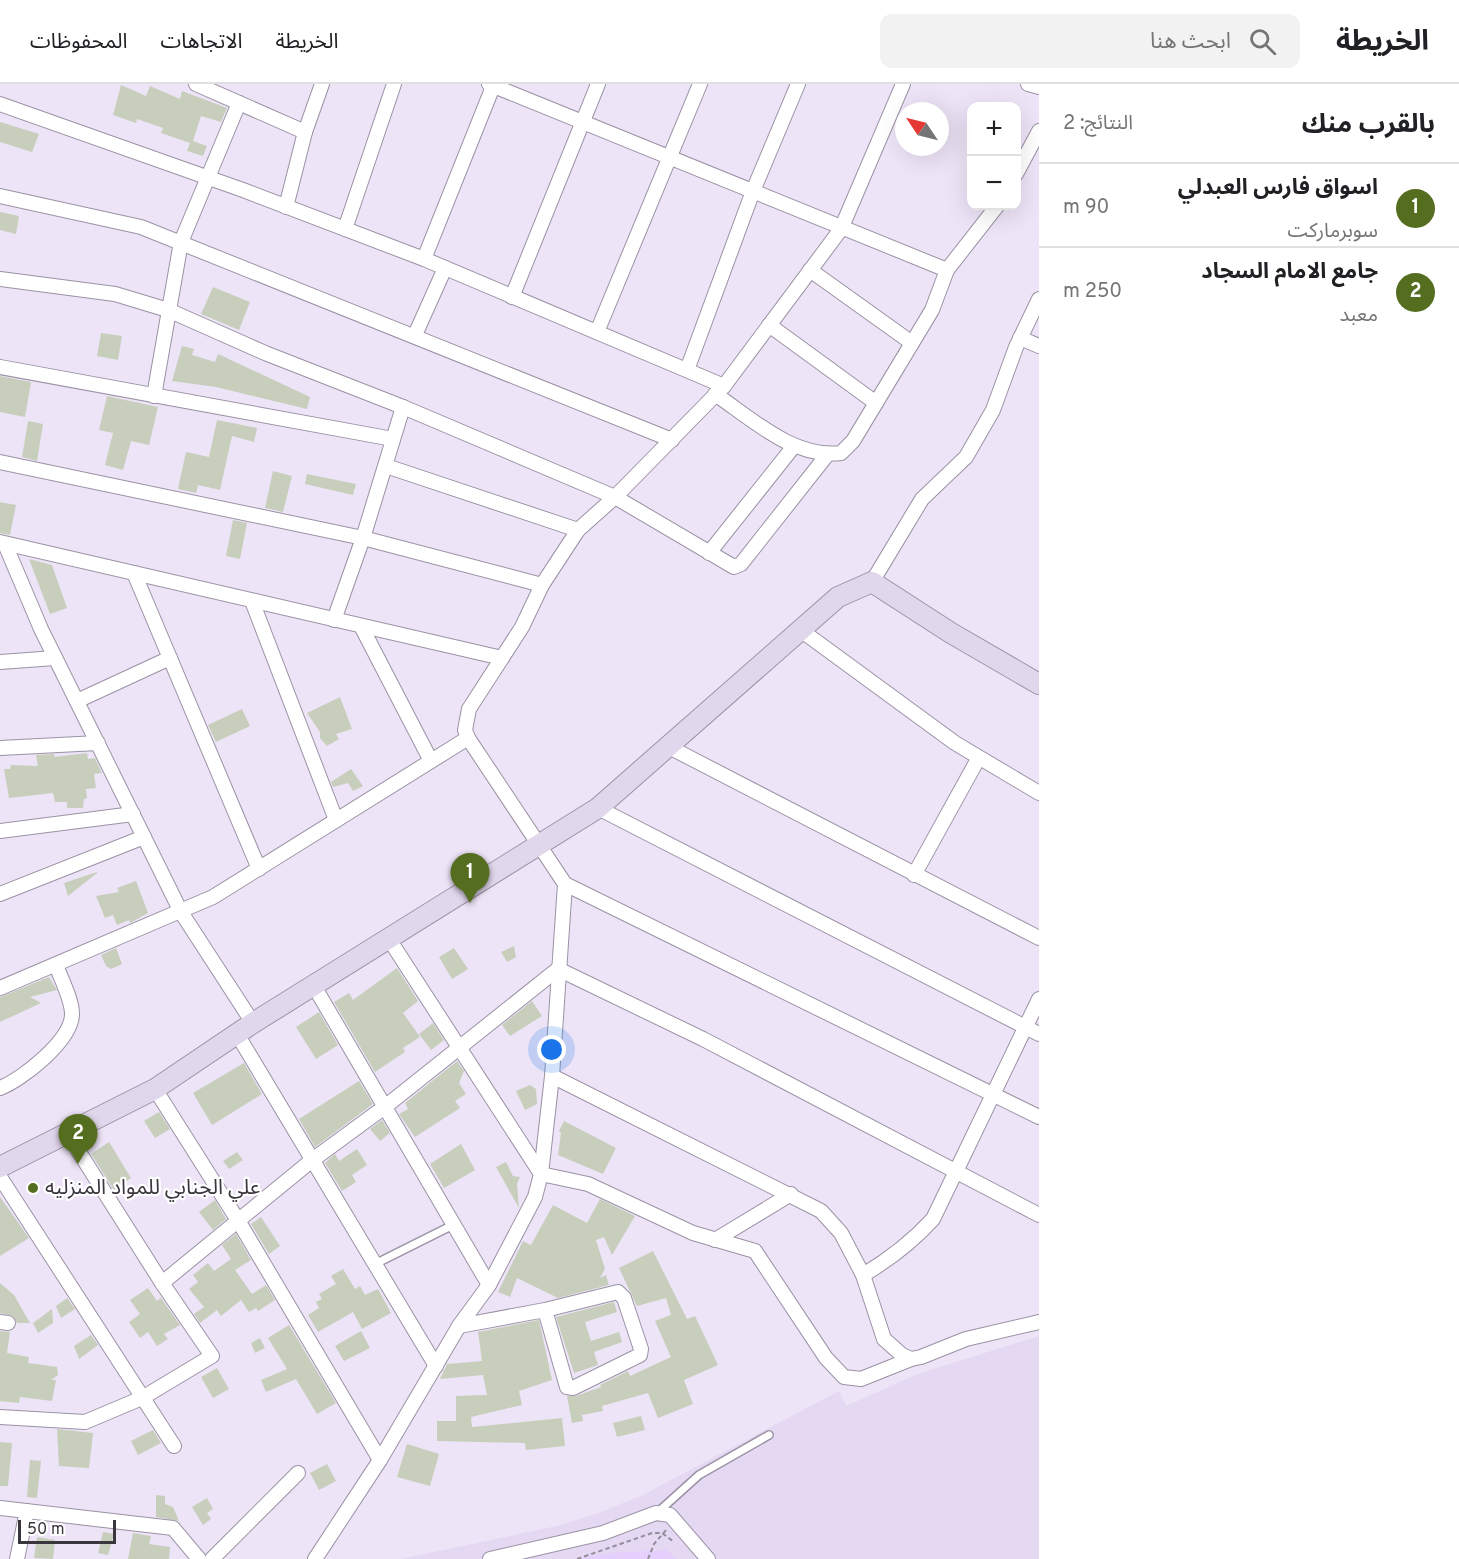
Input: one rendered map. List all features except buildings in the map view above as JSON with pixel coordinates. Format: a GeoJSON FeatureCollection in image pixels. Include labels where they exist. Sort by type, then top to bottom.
{"type":"FeatureCollection","features":[{"type":"Feature","properties":{"kind":"street"},"geometry":{"type":"LineString","coordinates":[[196,84],[305,132]]}},
{"type":"Feature","properties":{"kind":"street"},"geometry":{"type":"LineString","coordinates":[[286,207],[305,132],[322,84]]}},
{"type":"Feature","properties":{"kind":"street"},"geometry":{"type":"LineString","coordinates":[[345,229],[394,84]]}},
{"type":"Feature","properties":{"kind":"street"},"geometry":{"type":"LineString","coordinates":[[512,297],[598,84]]}},
{"type":"Feature","properties":{"kind":"street"},"geometry":{"type":"LineString","coordinates":[[597,332],[668,156],[700,84]]}},
{"type":"Feature","properties":{"kind":"street"},"geometry":{"type":"LineString","coordinates":[[687,370],[753,191],[798,84]]}},
{"type":"Feature","properties":{"kind":"street"},"geometry":{"type":"LineString","coordinates":[[903,84],[841,229],[719,390],[615,497],[578,530],[542,585],[522,627],[469,709],[465,730],[468,738],[565,884],[1039,1117]]}},
{"type":"Feature","properties":{"kind":"street"},"geometry":{"type":"LineString","coordinates":[[1028,84],[1039,87]]}},
{"type":"Feature","properties":{"kind":"street"},"geometry":{"type":"LineString","coordinates":[[424,259],[492,85],[583,120],[841,229],[947,270]]}},
{"type":"Feature","properties":{"kind":"street"},"geometry":{"type":"LineString","coordinates":[[154,396],[181,242],[239,103]]}},
{"type":"Feature","properties":{"kind":"street"},"geometry":{"type":"LineString","coordinates":[[0,104],[424,259],[687,370],[719,390],[794,446],[812,453],[827,455],[841,453],[853,441],[932,310],[947,270],[994,210]]}},
{"type":"Feature","properties":{"kind":"street"},"geometry":{"type":"LineString","coordinates":[[1021,166],[1039,131]]}},
{"type":"Feature","properties":{"kind":"street"},"geometry":{"type":"LineString","coordinates":[[0,196],[141,227],[672,440]]}},
{"type":"Feature","properties":{"kind":"street"},"geometry":{"type":"LineString","coordinates":[[415,335],[446,268]]}},
{"type":"Feature","properties":{"kind":"street"},"geometry":{"type":"LineString","coordinates":[[810,270],[912,343]]}},
{"type":"Feature","properties":{"kind":"street"},"geometry":{"type":"LineString","coordinates":[[0,279],[115,294],[168,310],[265,353],[403,407],[615,497],[734,567],[741,564],[827,455]]}},
{"type":"Feature","properties":{"kind":"street"},"geometry":{"type":"LineString","coordinates":[[0,1167],[155,1089],[245,1028],[598,808],[838,597],[860,585],[872,582],[922,499],[966,458],[993,410],[1020,338],[1039,299]]}},
{"type":"Feature","properties":{"kind":"street"},"geometry":{"type":"LineString","coordinates":[[769,325],[876,403]]}},
{"type":"Feature","properties":{"kind":"street"},"geometry":{"type":"LineString","coordinates":[[1020,338],[1039,346]]}},
{"type":"Feature","properties":{"kind":"street"},"geometry":{"type":"LineString","coordinates":[[0,367],[393,439]]}},
{"type":"Feature","properties":{"kind":"street"},"geometry":{"type":"LineString","coordinates":[[334,620],[363,538],[403,407]]}},
{"type":"Feature","properties":{"kind":"street"},"geometry":{"type":"LineString","coordinates":[[709,554],[794,446]]}},
{"type":"Feature","properties":{"kind":"street"},"geometry":{"type":"LineString","coordinates":[[0,462],[363,538],[542,585]]}},
{"type":"Feature","properties":{"kind":"street"},"geometry":{"type":"LineString","coordinates":[[386,466],[578,530]]}},
{"type":"Feature","properties":{"kind":"street"},"geometry":{"type":"LineString","coordinates":[[3,543],[502,658]]}},
{"type":"Feature","properties":{"kind":"street"},"geometry":{"type":"LineString","coordinates":[[3,543],[56,658],[181,912],[245,1028],[311,1161],[436,1366]]}},
{"type":"Feature","properties":{"kind":"street"},"geometry":{"type":"LineString","coordinates":[[134,573],[259,869]]}},
{"type":"Feature","properties":{"kind":"street"},"geometry":{"type":"LineString","coordinates":[[872,582],[951,633],[1039,684]]}},
{"type":"Feature","properties":{"kind":"street"},"geometry":{"type":"LineString","coordinates":[[252,601],[336,820]]}},
{"type":"Feature","properties":{"kind":"street"},"geometry":{"type":"LineString","coordinates":[[361,626],[430,761]]}},
{"type":"Feature","properties":{"kind":"street"},"geometry":{"type":"LineString","coordinates":[[802,631],[978,759],[1039,793]]}},
{"type":"Feature","properties":{"kind":"street"},"geometry":{"type":"LineString","coordinates":[[0,662],[56,658]]}},
{"type":"Feature","properties":{"kind":"street"},"geometry":{"type":"LineString","coordinates":[[77,701],[170,658]]}},
{"type":"Feature","properties":{"kind":"street"},"geometry":{"type":"LineString","coordinates":[[0,988],[213,897],[468,738]]}},
{"type":"Feature","properties":{"kind":"street"},"geometry":{"type":"LineString","coordinates":[[0,748],[98,743]]}},
{"type":"Feature","properties":{"kind":"street"},"geometry":{"type":"LineString","coordinates":[[669,747],[1039,938]]}},
{"type":"Feature","properties":{"kind":"street"},"geometry":{"type":"LineString","coordinates":[[914,875],[978,759]]}},
{"type":"Feature","properties":{"kind":"street"},"geometry":{"type":"LineString","coordinates":[[598,808],[1039,1034]]}},
{"type":"Feature","properties":{"kind":"street"},"geometry":{"type":"LineString","coordinates":[[0,831],[133,814]]}},
{"type":"Feature","properties":{"kind":"street"},"geometry":{"type":"LineString","coordinates":[[0,894],[144,837]]}},
{"type":"Feature","properties":{"kind":"street"},"geometry":{"type":"LineString","coordinates":[[315,1559],[380,1460],[459,1326],[489,1285],[535,1197],[552,1076],[565,884]]}},
{"type":"Feature","properties":{"kind":"street"},"geometry":{"type":"LineString","coordinates":[[389,939],[540,1174],[588,1184],[693,1233],[749,1248],[760,1256],[826,1358],[843,1377],[861,1379],[966,1339],[1039,1322]]}},
{"type":"Feature","properties":{"kind":"street"},"geometry":{"type":"LineString","coordinates":[[0,1088],[11,1084],[56,1046],[70,1026],[72,1011],[56,965]]}},
{"type":"Feature","properties":{"kind":"street"},"geometry":{"type":"LineString","coordinates":[[162,1283],[311,1161],[386,1106],[558,969]]}},
{"type":"Feature","properties":{"kind":"street"},"geometry":{"type":"LineString","coordinates":[[558,969],[703,1039],[1039,1215]]}},
{"type":"Feature","properties":{"kind":"street"},"geometry":{"type":"LineString","coordinates":[[314,986],[489,1285]]}},
{"type":"Feature","properties":{"kind":"street"},"geometry":{"type":"LineString","coordinates":[[863,1275],[888,1260],[914,1239],[933,1219],[1039,999]]}},
{"type":"Feature","properties":{"kind":"street"},"geometry":{"type":"LineString","coordinates":[[552,1076],[813,1205],[830,1219],[863,1275],[884,1339],[892,1348],[911,1359]]}},
{"type":"Feature","properties":{"kind":"street"},"geometry":{"type":"LineString","coordinates":[[155,1089],[239,1222],[380,1460]]}},
{"type":"Feature","properties":{"kind":"street"},"geometry":{"type":"LineString","coordinates":[[0,1417],[85,1422],[142,1398],[213,1356],[162,1283],[67,1133]]}},
{"type":"Feature","properties":{"kind":"street"},"geometry":{"type":"LineString","coordinates":[[0,1177],[174,1446]]}},
{"type":"Feature","properties":{"kind":"street"},"geometry":{"type":"LineString","coordinates":[[715,1240],[791,1194]]}},
{"type":"Feature","properties":{"kind":"street"},"geometry":{"type":"LineString","coordinates":[[459,1326],[620,1293],[624,1298],[641,1349],[640,1355],[573,1388],[567,1387],[545,1310]]}},
{"type":"Feature","properties":{"kind":"street"},"geometry":{"type":"LineString","coordinates":[[212,1559],[298,1473]]}},
{"type":"Feature","properties":{"kind":"street"},"geometry":{"type":"LineString","coordinates":[[0,1508],[173,1528],[199,1559]]}},
{"type":"Feature","properties":{"kind":"street"},"geometry":{"type":"LineString","coordinates":[[17,1559],[27,1511]]}},
{"type":"Feature","properties":{"kind":"street"},"geometry":{"type":"LineString","coordinates":[[490,1559],[603,1533],[656,1513],[669,1515],[677,1522],[708,1559]]}},
{"type":"Feature","properties":{"kind":"lane"},"geometry":{"type":"LineString","coordinates":[[374,1265],[453,1225]]}},
{"type":"Feature","properties":{"kind":"lane"},"geometry":{"type":"LineString","coordinates":[[656,1513],[699,1475],[769,1435]]}},
{"type":"Feature","properties":{"kind":"path"},"geometry":{"type":"LineString","coordinates":[[648,1559],[662,1533],[677,1522]]}},
{"type":"Feature","properties":{"kind":"path"},"geometry":{"type":"LineString","coordinates":[[578,1559],[642,1535],[662,1533],[681,1548]]}},
{"type":"Feature","properties":{"kind":"shaded area"},"geometry":{"type":"Polygon","coordinates":[[[1039,1336],[1039,1559],[401,1559],[557,1526],[596,1514],[643,1495],[839,1391],[846,1406],[918,1374],[1039,1336]]]}},
{"type":"Feature","properties":{"kind":"shaded area"},"geometry":{"type":"Polygon","coordinates":[[[667,1550],[676,1559],[577,1559],[609,1553],[667,1550]]]}},
{"type":"Feature","properties":{"kind":"place","name":"اسواق فارس العبدلي"},"geometry":{"type":"Point","coordinates":[470,903]}},
{"type":"Feature","properties":{"kind":"place","name":"جامع الامام السجاد"},"geometry":{"type":"Point","coordinates":[78,1164]}},
{"type":"Feature","properties":{"kind":"place","name":"علي الجنابي للمواد المنزليه"},"geometry":{"type":"Point","coordinates":[33,1188]}}]}
